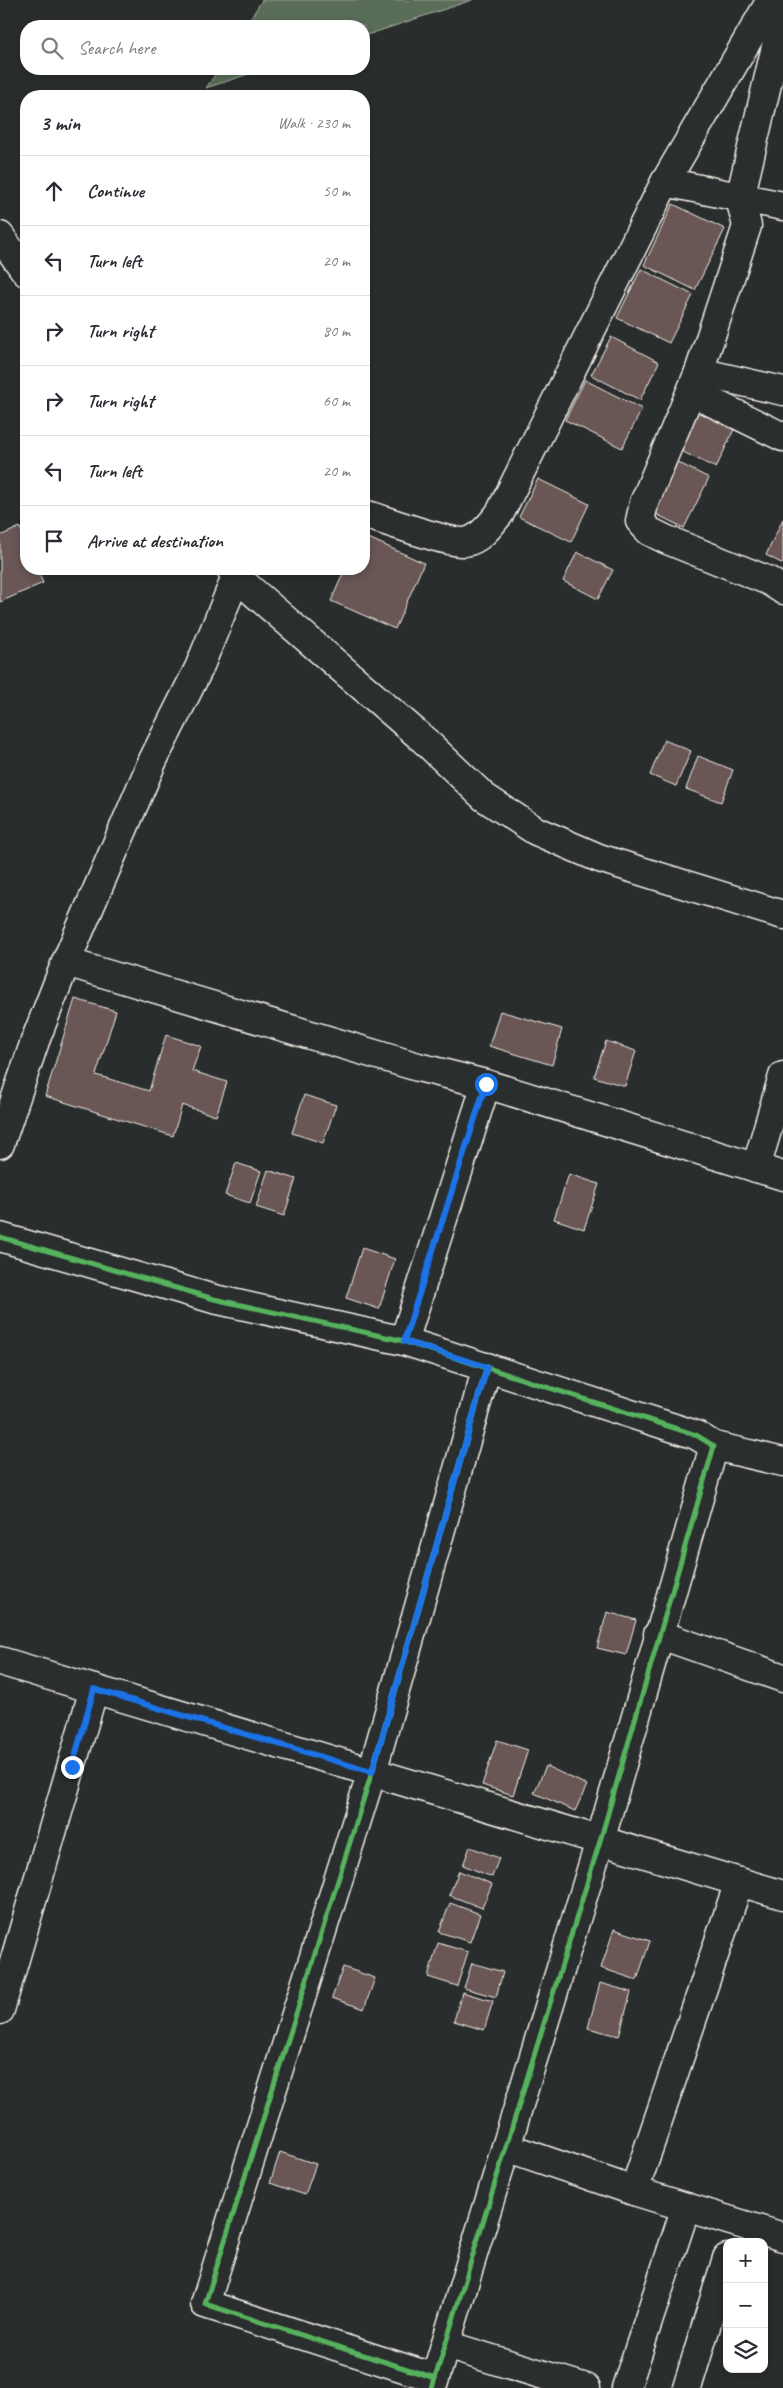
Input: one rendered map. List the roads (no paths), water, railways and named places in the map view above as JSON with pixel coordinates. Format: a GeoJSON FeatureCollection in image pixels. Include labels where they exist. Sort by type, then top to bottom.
{"type":"FeatureCollection","features":[{"type":"Feature","properties":{"kind":"street"},"geometry":{"type":"LineString","coordinates":[[370,516],[466,542],[484,532],[500,513],[665,182],[771,0]]}},
{"type":"Feature","properties":{"kind":"street"},"geometry":{"type":"LineString","coordinates":[[783,17],[740,198],[747,226],[695,382],[644,503],[640,521],[649,531],[665,540],[768,581],[783,590]]}},
{"type":"Feature","properties":{"kind":"street"},"geometry":{"type":"LineString","coordinates":[[665,182],[783,206]]}},
{"type":"Feature","properties":{"kind":"street"},"geometry":{"type":"LineString","coordinates":[[0,236],[20,264]]}},
{"type":"Feature","properties":{"kind":"street"},"geometry":{"type":"LineString","coordinates":[[695,382],[783,391]]}},
{"type":"Feature","properties":{"kind":"street"},"geometry":{"type":"LineString","coordinates":[[695,382],[783,437]]}},
{"type":"Feature","properties":{"kind":"street"},"geometry":{"type":"LineString","coordinates":[[0,1144],[35,1041],[66,962],[153,760],[199,668],[233,575]]}},
{"type":"Feature","properties":{"kind":"street"},"geometry":{"type":"LineString","coordinates":[[236,575],[424,740],[484,797],[536,831],[599,858],[783,915]]}},
{"type":"Feature","properties":{"kind":"street"},"geometry":{"type":"LineString","coordinates":[[66,962],[418,1067],[486,1084],[783,1176]]}},
{"type":"Feature","properties":{"kind":"street"},"geometry":{"type":"LineString","coordinates":[[756,1168],[783,1076]]}},
{"type":"Feature","properties":{"kind":"street"},"geometry":{"type":"LineString","coordinates":[[404,1341],[486,1084]]}},
{"type":"Feature","properties":{"kind":"street"},"geometry":{"type":"LineString","coordinates":[[0,1238],[214,1299],[404,1341],[696,1434],[714,1446],[783,1462]]}},
{"type":"Feature","properties":{"kind":"street"},"geometry":{"type":"LineString","coordinates":[[487,1367],[372,1772],[205,2304],[434,2383],[600,1841],[658,1634],[710,1465],[714,1446]]}},
{"type":"Feature","properties":{"kind":"street"},"geometry":{"type":"LineString","coordinates":[[658,1634],[783,1678]]}},
{"type":"Feature","properties":{"kind":"street"},"geometry":{"type":"LineString","coordinates":[[0,1661],[783,1895]]}},
{"type":"Feature","properties":{"kind":"street"},"geometry":{"type":"LineString","coordinates":[[0,2010],[94,1689]]}},
{"type":"Feature","properties":{"kind":"street"},"geometry":{"type":"LineString","coordinates":[[634,2191],[739,1882]]}},
{"type":"Feature","properties":{"kind":"street"},"geometry":{"type":"LineString","coordinates":[[506,2147],[686,2207],[735,2232],[783,2237]]}},
{"type":"Feature","properties":{"kind":"street"},"geometry":{"type":"LineString","coordinates":[[626,2388],[686,2207]]}},
{"type":"Feature","properties":{"kind":"street"},"geometry":{"type":"LineString","coordinates":[[687,2388],[723,2271]]}},
{"type":"Feature","properties":{"kind":"street"},"geometry":{"type":"LineString","coordinates":[[446,2345],[586,2388]]}}]}
